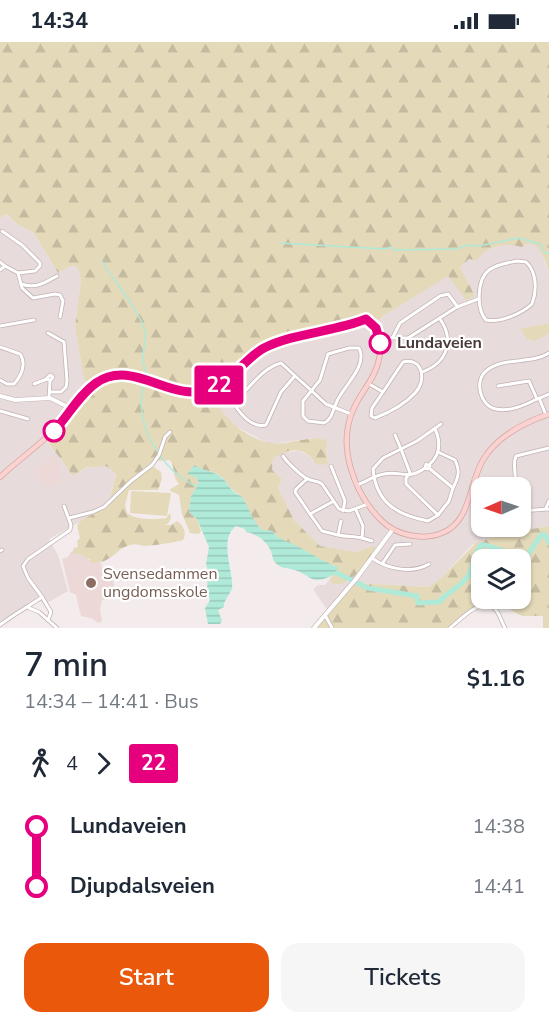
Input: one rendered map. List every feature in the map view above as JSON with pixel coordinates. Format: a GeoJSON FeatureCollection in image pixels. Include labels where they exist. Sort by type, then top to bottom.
{"type":"FeatureCollection","features":[{"type":"Feature","properties":{"kind":"main road"},"geometry":{"type":"LineString","coordinates":[[0,477],[50,435],[90,388],[102,379],[119,375],[140,378],[183,392],[206,391],[224,382],[261,350],[291,339],[343,327],[366,319],[376,328],[380,359],[351,414],[347,431],[347,449],[357,485],[368,504],[378,517],[393,529],[404,534],[435,535],[449,530],[461,517],[471,488]]}},
{"type":"Feature","properties":{"kind":"main road"},"geometry":{"type":"LineString","coordinates":[[475,477],[483,460],[497,442],[516,428],[548,415]]}},
{"type":"Feature","properties":{"kind":"street"},"geometry":{"type":"LineString","coordinates":[[0,262],[18,273],[35,271],[40,266],[40,263],[22,245],[2,231]]}},
{"type":"Feature","properties":{"kind":"street"},"geometry":{"type":"LineString","coordinates":[[518,261],[529,264],[533,273],[535,293],[529,307],[507,317],[490,321],[482,316],[478,298],[484,276],[491,269],[518,261]]}},
{"type":"Feature","properties":{"kind":"street"},"geometry":{"type":"LineString","coordinates":[[0,270],[5,266]]}},
{"type":"Feature","properties":{"kind":"street"},"geometry":{"type":"LineString","coordinates":[[18,273],[22,288],[33,298],[60,295],[63,301],[60,317]]}},
{"type":"Feature","properties":{"kind":"street"},"geometry":{"type":"LineString","coordinates":[[21,284],[35,287],[57,276]]}},
{"type":"Feature","properties":{"kind":"street"},"geometry":{"type":"LineString","coordinates":[[393,337],[400,324],[444,294],[450,296],[457,307]]}},
{"type":"Feature","properties":{"kind":"street"},"geometry":{"type":"LineString","coordinates":[[379,338],[408,338],[457,307],[478,298]]}},
{"type":"Feature","properties":{"kind":"street"},"geometry":{"type":"LineString","coordinates":[[422,372],[439,362],[448,348],[447,332],[440,319]]}},
{"type":"Feature","properties":{"kind":"street"},"geometry":{"type":"LineString","coordinates":[[0,326],[34,320]]}},
{"type":"Feature","properties":{"kind":"street"},"geometry":{"type":"LineString","coordinates":[[0,396],[15,400],[61,392],[66,387],[64,342],[48,333]]}},
{"type":"Feature","properties":{"kind":"street"},"geometry":{"type":"LineString","coordinates":[[0,347],[22,356],[22,372],[15,382],[11,385],[0,380]]}},
{"type":"Feature","properties":{"kind":"street"},"geometry":{"type":"LineString","coordinates":[[359,348],[362,353],[361,359],[334,408],[326,423],[306,420],[303,414],[303,401],[320,380],[328,354],[342,349],[359,348]]}},
{"type":"Feature","properties":{"kind":"street"},"geometry":{"type":"LineString","coordinates":[[549,353],[536,359],[498,365],[487,370],[480,381],[483,399],[495,409],[515,408],[549,394]]}},
{"type":"Feature","properties":{"kind":"street"},"geometry":{"type":"LineString","coordinates":[[403,362],[413,362],[422,372],[420,385],[413,395],[392,410],[372,417],[370,411],[403,362]]}},
{"type":"Feature","properties":{"kind":"street"},"geometry":{"type":"LineString","coordinates":[[294,377],[281,392],[266,425],[253,423],[236,407],[236,399],[273,366],[283,364],[294,377],[326,404],[351,414]]}},
{"type":"Feature","properties":{"kind":"street"},"geometry":{"type":"LineString","coordinates":[[34,384],[49,380],[49,395]]}},
{"type":"Feature","properties":{"kind":"street"},"geometry":{"type":"LineString","coordinates":[[498,386],[529,381],[548,415]]}},
{"type":"Feature","properties":{"kind":"street"},"geometry":{"type":"LineString","coordinates":[[368,383],[383,392]]}},
{"type":"Feature","properties":{"kind":"street"},"geometry":{"type":"LineString","coordinates":[[49,395],[71,411]]}},
{"type":"Feature","properties":{"kind":"street"},"geometry":{"type":"LineString","coordinates":[[0,411],[28,419]]}},
{"type":"Feature","properties":{"kind":"street"},"geometry":{"type":"LineString","coordinates":[[438,452],[452,458],[457,464],[459,474],[449,501],[438,515],[428,521],[399,513],[382,496],[374,478],[374,469],[379,461],[441,424]]}},
{"type":"Feature","properties":{"kind":"street"},"geometry":{"type":"LineString","coordinates":[[357,485],[385,473],[409,476],[428,467],[438,452],[439,441],[435,429]]}},
{"type":"Feature","properties":{"kind":"street"},"geometry":{"type":"LineString","coordinates":[[69,518],[104,507],[152,465],[159,455],[165,437],[170,432]]}},
{"type":"Feature","properties":{"kind":"street"},"geometry":{"type":"LineString","coordinates":[[396,435],[410,470],[409,476],[405,479],[408,487],[438,515]]}},
{"type":"Feature","properties":{"kind":"street"},"geometry":{"type":"LineString","coordinates":[[515,477],[513,462],[516,456],[549,448]]}},
{"type":"Feature","properties":{"kind":"street"},"geometry":{"type":"LineString","coordinates":[[283,456],[290,466],[307,479],[319,481],[339,509],[356,510],[368,504]]}},
{"type":"Feature","properties":{"kind":"street"},"geometry":{"type":"LineString","coordinates":[[331,466],[345,501],[343,510]]}},
{"type":"Feature","properties":{"kind":"street"},"geometry":{"type":"LineString","coordinates":[[428,467],[453,488]]}},
{"type":"Feature","properties":{"kind":"street"},"geometry":{"type":"LineString","coordinates":[[307,479],[295,492],[322,531],[372,541]]}},
{"type":"Feature","properties":{"kind":"street"},"geometry":{"type":"LineString","coordinates":[[531,510],[548,509],[549,501]]}},
{"type":"Feature","properties":{"kind":"street"},"geometry":{"type":"LineString","coordinates":[[310,514],[332,502]]}},
{"type":"Feature","properties":{"kind":"street"},"geometry":{"type":"LineString","coordinates":[[48,620],[51,612],[28,578],[23,566],[70,530],[69,518],[64,506]]}},
{"type":"Feature","properties":{"kind":"street"},"geometry":{"type":"LineString","coordinates":[[356,510],[363,526],[362,538]]}},
{"type":"Feature","properties":{"kind":"street"},"geometry":{"type":"LineString","coordinates":[[338,535],[341,521]]}},
{"type":"Feature","properties":{"kind":"street"},"geometry":{"type":"LineString","coordinates":[[314,628],[354,582],[393,529]]}},
{"type":"Feature","properties":{"kind":"street"},"geometry":{"type":"LineString","coordinates":[[382,564],[395,545],[410,544]]}},
{"type":"Feature","properties":{"kind":"street"},"geometry":{"type":"LineString","coordinates":[[372,558],[390,568],[406,569],[429,564]]}},
{"type":"Feature","properties":{"kind":"street"},"geometry":{"type":"LineString","coordinates":[[0,625],[18,612],[29,608],[42,597]]}},
{"type":"Feature","properties":{"kind":"street"},"geometry":{"type":"LineString","coordinates":[[450,628],[468,612],[477,608],[489,607],[496,611],[505,628]]}},
{"type":"Feature","properties":{"kind":"street"},"geometry":{"type":"LineString","coordinates":[[29,608],[39,612],[57,628]]}},
{"type":"Feature","properties":{"kind":"street"},"geometry":{"type":"LineString","coordinates":[[325,615],[332,628]]}},
{"type":"Feature","properties":{"kind":"shaded area"},"geometry":{"type":"Polygon","coordinates":[[[5,214],[34,233],[58,273],[73,265],[78,268],[81,280],[75,327],[84,379],[91,383],[92,389],[47,442],[73,476],[88,467],[101,465],[111,467],[116,474],[107,507],[49,539],[58,555],[68,591],[49,602],[34,601],[0,623],[0,218],[5,214]]]}},
{"type":"Feature","properties":{"kind":"shaded area"},"geometry":{"type":"Polygon","coordinates":[[[497,245],[536,245],[542,252],[549,275],[549,323],[520,330],[539,339],[549,334],[549,526],[531,529],[531,477],[471,477],[471,537],[495,537],[472,545],[441,578],[429,587],[355,583],[328,611],[313,589],[318,585],[325,585],[331,577],[332,583],[372,546],[356,552],[320,546],[294,520],[278,488],[282,479],[272,471],[273,459],[282,452],[299,451],[308,455],[313,461],[328,463],[326,449],[312,438],[273,444],[263,441],[234,425],[224,416],[211,390],[259,349],[351,325],[374,315],[377,322],[448,275],[466,299],[475,296],[460,267],[469,259],[497,245]]]}},
{"type":"Feature","properties":{"kind":"shaded area"},"geometry":{"type":"Polygon","coordinates":[[[55,453],[62,478],[61,484],[49,487],[44,485],[34,470],[55,453]]]}},
{"type":"Feature","properties":{"kind":"shaded area"},"geometry":{"type":"Polygon","coordinates":[[[195,465],[215,473],[242,497],[255,522],[262,530],[272,531],[280,538],[338,567],[336,574],[315,580],[297,571],[281,567],[273,560],[264,541],[236,526],[228,539],[227,547],[232,589],[224,607],[218,610],[222,621],[220,624],[208,624],[205,608],[210,600],[207,592],[206,564],[209,547],[197,519],[189,512],[191,496],[199,483],[196,477],[187,474],[195,465]]]}},
{"type":"Feature","properties":{"kind":"shaded area","name":"Svensedammen ungdomsskole"},"geometry":{"type":"Polygon","coordinates":[[[86,549],[89,560],[101,563],[104,577],[112,576],[115,589],[109,591],[107,599],[102,600],[100,610],[102,621],[99,623],[81,616],[76,595],[70,592],[62,559],[68,557],[71,552],[86,549]]]}},
{"type":"Feature","properties":{"kind":"green space"},"geometry":{"type":"Polygon","coordinates":[[[0,42],[549,42],[549,275],[541,252],[534,245],[529,243],[522,247],[503,245],[492,248],[477,260],[469,259],[460,267],[475,296],[466,300],[448,276],[377,322],[373,315],[351,325],[268,344],[211,390],[226,417],[252,437],[271,443],[310,439],[327,440],[328,464],[318,465],[307,454],[294,450],[273,459],[272,470],[282,479],[278,488],[294,520],[320,546],[356,552],[372,546],[376,548],[351,579],[338,584],[331,583],[334,565],[329,565],[304,550],[282,541],[272,531],[262,530],[251,517],[239,494],[232,490],[224,479],[210,471],[200,469],[192,475],[199,483],[191,496],[189,512],[197,519],[201,531],[199,534],[190,533],[182,514],[179,495],[169,490],[179,484],[170,460],[155,459],[148,465],[161,472],[162,479],[158,490],[129,490],[125,505],[127,513],[140,518],[166,518],[170,513],[171,518],[168,524],[164,525],[171,525],[177,521],[185,532],[183,540],[148,546],[132,544],[124,547],[109,559],[91,563],[90,559],[81,554],[72,553],[74,548],[78,547],[77,541],[80,538],[77,525],[83,519],[107,508],[116,475],[112,470],[103,466],[87,467],[73,476],[47,441],[66,421],[91,383],[84,379],[75,327],[81,280],[78,268],[73,265],[58,273],[34,233],[17,224],[6,214],[0,218],[0,42]]]}},
{"type":"Feature","properties":{"kind":"green space"},"geometry":{"type":"Polygon","coordinates":[[[549,323],[549,334],[535,341],[527,339],[520,329],[549,323]]]}},
{"type":"Feature","properties":{"kind":"green space"},"geometry":{"type":"Polygon","coordinates":[[[131,491],[171,493],[167,516],[130,513],[131,491]]]}},
{"type":"Feature","properties":{"kind":"green space"},"geometry":{"type":"Polygon","coordinates":[[[549,526],[549,628],[543,628],[543,616],[522,616],[509,609],[531,609],[531,549],[471,549],[471,609],[479,609],[463,614],[448,628],[314,628],[355,583],[429,587],[476,543],[495,537],[531,537],[531,529],[549,526]]]}},
{"type":"Feature","properties":{"kind":"waterway"},"geometry":{"type":"LineString","coordinates":[[280,243],[385,249],[391,247],[394,250],[457,249],[467,245],[479,246],[519,238],[540,244],[545,253],[549,253]]}},
{"type":"Feature","properties":{"kind":"waterway"},"geometry":{"type":"LineString","coordinates":[[102,261],[132,305],[145,332],[143,357],[145,371],[141,405],[146,430],[166,464],[175,473],[196,486]]}},
{"type":"Feature","properties":{"kind":"waterway"},"geometry":{"type":"LineString","coordinates":[[337,573],[368,588],[417,596],[418,603],[439,602],[468,576],[476,552],[481,545],[527,556],[541,535],[545,535],[549,543]]}},
{"type":"Feature","properties":{"kind":"bus line","name":"22"},"geometry":{"type":"LineString","coordinates":[[54,431],[90,388],[98,381],[110,376],[132,375],[175,391],[201,392],[228,380],[261,350],[291,339],[343,327],[366,319],[376,328],[380,343]]}},
{"type":"Feature","properties":{"kind":"place","name":"Lundaveien"},"geometry":{"type":"Point","coordinates":[380,343]}},
{"type":"Feature","properties":{"kind":"place","name":"Svensedammen ungdomsskole"},"geometry":{"type":"Point","coordinates":[91,583]}}]}
